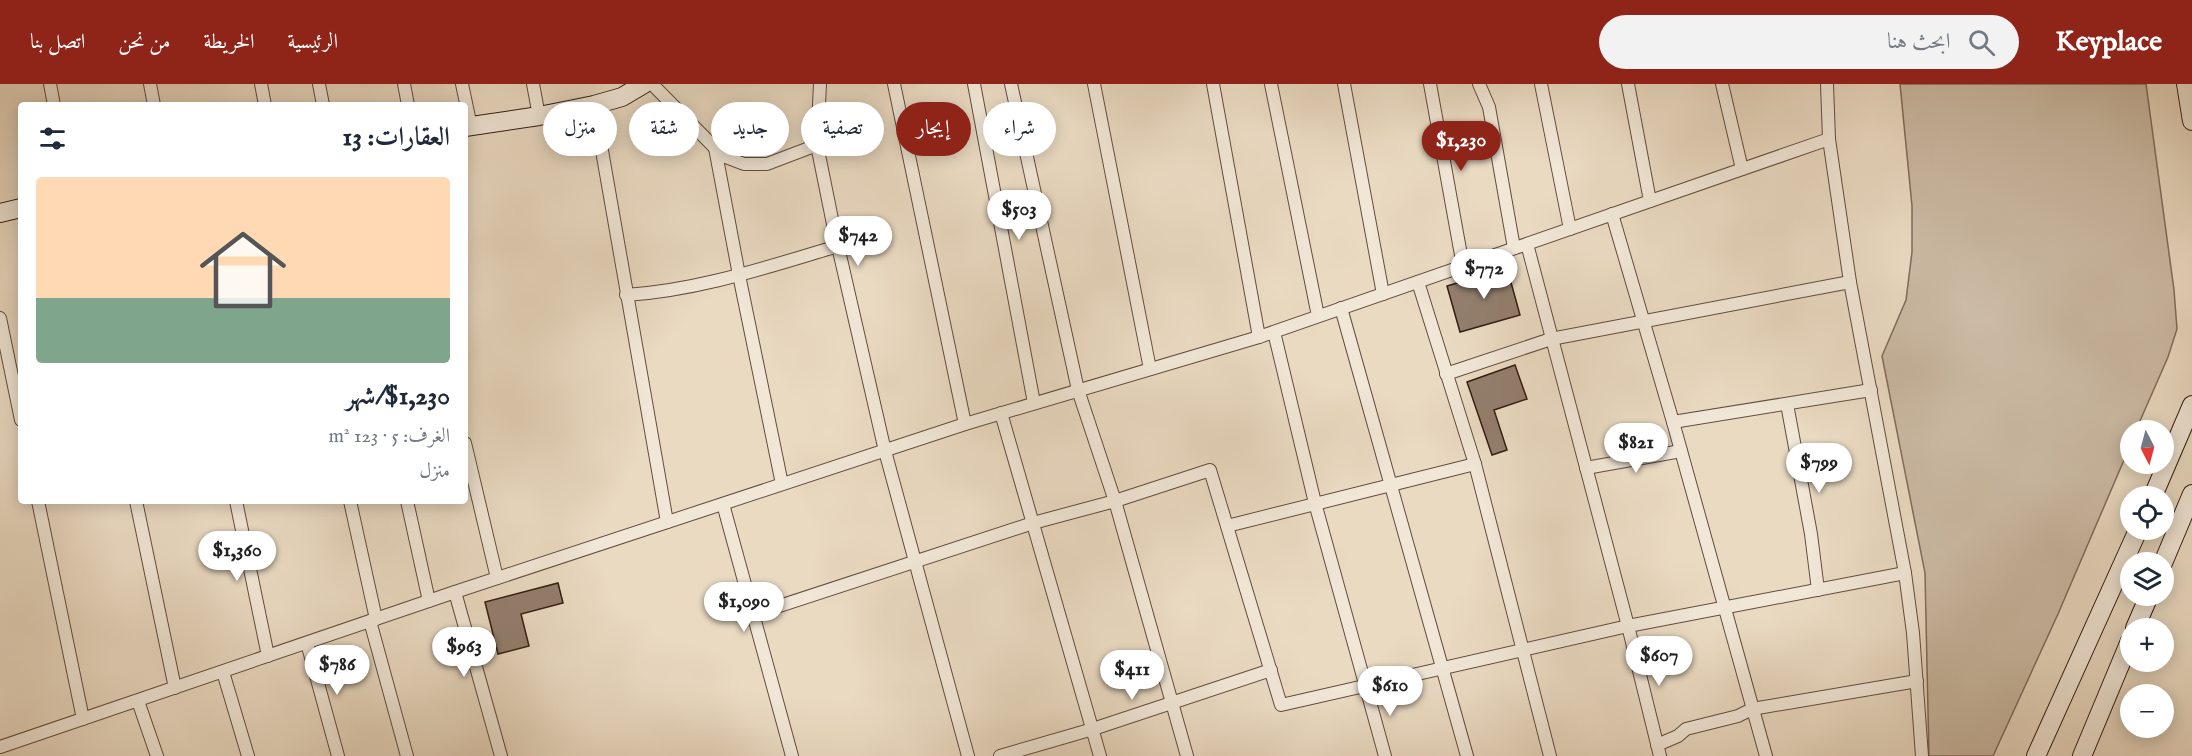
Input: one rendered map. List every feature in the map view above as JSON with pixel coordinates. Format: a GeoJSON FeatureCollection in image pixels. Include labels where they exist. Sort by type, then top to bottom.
{"type":"FeatureCollection","features":[{"type":"Feature","properties":{"kind":"main road"},"geometry":{"type":"LineString","coordinates":[[599,102],[621,90],[644,84]]}},
{"type":"Feature","properties":{"kind":"main road"},"geometry":{"type":"LineString","coordinates":[[2186,84],[2192,120]]}},
{"type":"Feature","properties":{"kind":"main road"},"geometry":{"type":"LineString","coordinates":[[468,127],[543,115]]}},
{"type":"Feature","properties":{"kind":"main road"},"geometry":{"type":"LineString","coordinates":[[0,213],[18,209]]}},
{"type":"Feature","properties":{"kind":"main road"},"geometry":{"type":"LineString","coordinates":[[2157,486],[2192,405]]}},
{"type":"Feature","properties":{"kind":"main road"},"geometry":{"type":"LineString","coordinates":[[2168,552],[2192,494]]}},
{"type":"Feature","properties":{"kind":"main road"},"geometry":{"type":"LineString","coordinates":[[2036,756],[2133,540]]}},
{"type":"Feature","properties":{"kind":"main road"},"geometry":{"type":"LineString","coordinates":[[2082,756],[2120,665]]}},
{"type":"Feature","properties":{"kind":"street"},"geometry":{"type":"LineString","coordinates":[[50,84],[53,102]]}},
{"type":"Feature","properties":{"kind":"street"},"geometry":{"type":"LineString","coordinates":[[150,84],[153,102]]}},
{"type":"Feature","properties":{"kind":"street"},"geometry":{"type":"LineString","coordinates":[[261,84],[264,102]]}},
{"type":"Feature","properties":{"kind":"street"},"geometry":{"type":"LineString","coordinates":[[319,84],[322,102]]}},
{"type":"Feature","properties":{"kind":"street"},"geometry":{"type":"LineString","coordinates":[[404,84],[407,102]]}},
{"type":"Feature","properties":{"kind":"street"},"geometry":{"type":"LineString","coordinates":[[462,84],[465,102]]}},
{"type":"Feature","properties":{"kind":"street"},"geometry":{"type":"LineString","coordinates":[[533,84],[539,116]]}},
{"type":"Feature","properties":{"kind":"street"},"geometry":{"type":"LineString","coordinates":[[652,84],[711,144]]}},
{"type":"Feature","properties":{"kind":"street"},"geometry":{"type":"LineString","coordinates":[[819,102],[820,84]]}},
{"type":"Feature","properties":{"kind":"street"},"geometry":{"type":"LineString","coordinates":[[894,84],[965,424]]}},
{"type":"Feature","properties":{"kind":"street"},"geometry":{"type":"LineString","coordinates":[[974,84],[1034,403]]}},
{"type":"Feature","properties":{"kind":"street"},"geometry":{"type":"LineString","coordinates":[[1011,84],[1078,390],[1115,501],[1187,756]]}},
{"type":"Feature","properties":{"kind":"street"},"geometry":{"type":"LineString","coordinates":[[1094,84],[1150,369]]}},
{"type":"Feature","properties":{"kind":"street"},"geometry":{"type":"LineString","coordinates":[[1213,84],[1259,337]]}},
{"type":"Feature","properties":{"kind":"street"},"geometry":{"type":"LineString","coordinates":[[1271,84],[1318,316]]}},
{"type":"Feature","properties":{"kind":"street"},"geometry":{"type":"LineString","coordinates":[[1344,84],[1383,294]]}},
{"type":"Feature","properties":{"kind":"street"},"geometry":{"type":"LineString","coordinates":[[1430,84],[1463,266]]}},
{"type":"Feature","properties":{"kind":"street"},"geometry":{"type":"LineString","coordinates":[[1479,84],[1489,107],[1514,248]]}},
{"type":"Feature","properties":{"kind":"street"},"geometry":{"type":"LineString","coordinates":[[1541,84],[1570,229]]}},
{"type":"Feature","properties":{"kind":"street"},"geometry":{"type":"LineString","coordinates":[[1628,84],[1650,201]]}},
{"type":"Feature","properties":{"kind":"street"},"geometry":{"type":"LineString","coordinates":[[1722,84],[1742,169]]}},
{"type":"Feature","properties":{"kind":"street"},"geometry":{"type":"LineString","coordinates":[[1827,84],[1829,139],[1850,282],[1905,573],[1917,681],[1922,756]]}},
{"type":"Feature","properties":{"kind":"street"},"geometry":{"type":"LineString","coordinates":[[0,747],[497,578],[885,450],[1034,403],[1259,337],[1829,139]]}},
{"type":"Feature","properties":{"kind":"street"},"geometry":{"type":"LineString","coordinates":[[603,156],[667,522]]}},
{"type":"Feature","properties":{"kind":"street"},"geometry":{"type":"LineString","coordinates":[[717,156],[782,484]]}},
{"type":"Feature","properties":{"kind":"street"},"geometry":{"type":"LineString","coordinates":[[723,156],[744,164],[767,164],[788,156]]}},
{"type":"Feature","properties":{"kind":"street"},"geometry":{"type":"LineString","coordinates":[[819,156],[885,450],[968,756]]}},
{"type":"Feature","properties":{"kind":"street"},"geometry":{"type":"LineString","coordinates":[[1612,214],[1673,422],[1766,756]]}},
{"type":"Feature","properties":{"kind":"street"},"geometry":{"type":"LineString","coordinates":[[1527,244],[1659,750],[1686,729],[1738,716],[1752,709],[1917,681]]}},
{"type":"Feature","properties":{"kind":"street"},"geometry":{"type":"LineString","coordinates":[[626,295],[659,293],[711,284],[838,246]]}},
{"type":"Feature","properties":{"kind":"street"},"geometry":{"type":"LineString","coordinates":[[1418,282],[1475,464],[1550,756]]}},
{"type":"Feature","properties":{"kind":"street"},"geometry":{"type":"LineString","coordinates":[[1446,374],[1551,339],[1850,282]]}},
{"type":"Feature","properties":{"kind":"street"},"geometry":{"type":"LineString","coordinates":[[1341,308],[1467,756]]}},
{"type":"Feature","properties":{"kind":"street"},"geometry":{"type":"LineString","coordinates":[[0,318],[18,405]]}},
{"type":"Feature","properties":{"kind":"street"},"geometry":{"type":"LineString","coordinates":[[1274,332],[1315,503],[1385,756]]}},
{"type":"Feature","properties":{"kind":"street"},"geometry":{"type":"LineString","coordinates":[[1673,422],[1871,390]]}},
{"type":"Feature","properties":{"kind":"street"},"geometry":{"type":"LineString","coordinates":[[1787,404],[1809,524],[1818,590]]}},
{"type":"Feature","properties":{"kind":"street"},"geometry":{"type":"LineString","coordinates":[[1001,413],[1100,756]]}},
{"type":"Feature","properties":{"kind":"street"},"geometry":{"type":"LineString","coordinates":[[1586,468],[1681,451]]}},
{"type":"Feature","properties":{"kind":"street"},"geometry":{"type":"LineString","coordinates":[[468,456],[497,578]]}},
{"type":"Feature","properties":{"kind":"street"},"geometry":{"type":"LineString","coordinates":[[1227,526],[1475,464]]}},
{"type":"Feature","properties":{"kind":"street"},"geometry":{"type":"LineString","coordinates":[[755,614],[1033,523],[1115,501],[1210,470],[1281,705],[1628,626],[1905,573]]}},
{"type":"Feature","properties":{"kind":"street"},"geometry":{"type":"LineString","coordinates":[[39,504],[83,719]]}},
{"type":"Feature","properties":{"kind":"street"},"geometry":{"type":"LineString","coordinates":[[137,504],[175,688]]}},
{"type":"Feature","properties":{"kind":"street"},"geometry":{"type":"LineString","coordinates":[[237,504],[268,656]]}},
{"type":"Feature","properties":{"kind":"street"},"geometry":{"type":"LineString","coordinates":[[351,504],[373,620],[407,756]]}},
{"type":"Feature","properties":{"kind":"street"},"geometry":{"type":"LineString","coordinates":[[408,504],[429,601]]}},
{"type":"Feature","properties":{"kind":"street"},"geometry":{"type":"LineString","coordinates":[[723,504],[755,614],[792,756]]}},
{"type":"Feature","properties":{"kind":"street"},"geometry":{"type":"LineString","coordinates":[[456,592],[501,756]]}},
{"type":"Feature","properties":{"kind":"street"},"geometry":{"type":"LineString","coordinates":[[307,643],[338,756]]}},
{"type":"Feature","properties":{"kind":"street"},"geometry":{"type":"LineString","coordinates":[[1000,756],[1093,729],[1270,670]]}},
{"type":"Feature","properties":{"kind":"street"},"geometry":{"type":"LineString","coordinates":[[223,672],[248,756]]}},
{"type":"Feature","properties":{"kind":"street"},"geometry":{"type":"LineString","coordinates":[[138,700],[157,756]]}},
{"type":"Feature","properties":{"kind":"shaded area"},"geometry":{"type":"Polygon","coordinates":[[[1900,84],[2146,84],[2174,290],[2177,329],[2168,357],[2140,420],[2120,420],[2120,469],[2058,614],[1993,756],[1929,756],[1925,573],[1882,356],[1906,300],[1912,252],[1912,206],[1900,84]]]}},
{"type":"Feature","properties":{"kind":"building"},"geometry":{"type":"Polygon","coordinates":[[[1507,268],[1520,315],[1460,332],[1447,286],[1507,268]]]}},
{"type":"Feature","properties":{"kind":"building"},"geometry":{"type":"Polygon","coordinates":[[[1515,365],[1527,399],[1494,410],[1507,450],[1492,455],[1467,382],[1515,365]]]}},
{"type":"Feature","properties":{"kind":"building"},"geometry":{"type":"Polygon","coordinates":[[[558,583],[563,603],[521,614],[529,646],[498,654],[485,602],[558,583]]]}}]}
